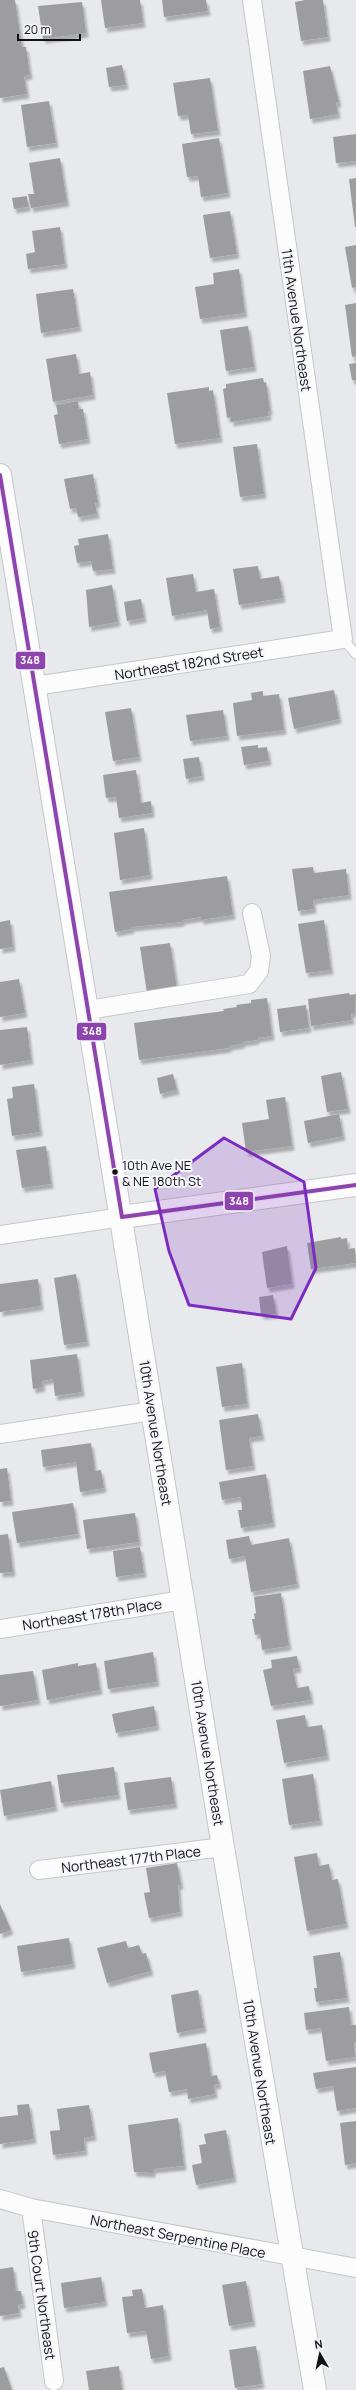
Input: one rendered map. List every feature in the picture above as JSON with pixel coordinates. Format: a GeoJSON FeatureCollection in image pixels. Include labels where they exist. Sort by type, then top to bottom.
{"type":"FeatureCollection","features":[{"type":"Feature","properties":{"kind":"street","name":"11th Avenue Northeast"},"geometry":{"type":"LineString","coordinates":[[252,0],[343,640]]}},
{"type":"Feature","properties":{"kind":"street","name":"10th Avenue Northeast"},"geometry":{"type":"LineString","coordinates":[[0,475],[122,1217],[223,1847],[314,2390]]}},
{"type":"Feature","properties":{"kind":"street","name":"Northeast 182nd Street"},"geometry":{"type":"LineString","coordinates":[[35,686],[343,640]]}},
{"type":"Feature","properties":{"kind":"street"},"geometry":{"type":"LineString","coordinates":[[88,1010],[249,984],[259,971],[261,956],[252,913]]}},
{"type":"Feature","properties":{"kind":"street"},"geometry":{"type":"LineString","coordinates":[[0,1235],[356,1185]]}},
{"type":"Feature","properties":{"kind":"street"},"geometry":{"type":"LineString","coordinates":[[0,1434],[152,1411]]}},
{"type":"Feature","properties":{"kind":"street","name":"Northeast 178th Place"},"geometry":{"type":"LineString","coordinates":[[0,1629],[183,1600]]}},
{"type":"Feature","properties":{"kind":"street","name":"Northeast 177th Place"},"geometry":{"type":"LineString","coordinates":[[39,1870],[223,1847]]}},
{"type":"Feature","properties":{"kind":"street","name":"Northeast Serpentine Place"},"geometry":{"type":"LineString","coordinates":[[0,2200],[31,2208],[356,2268]]}},
{"type":"Feature","properties":{"kind":"street","name":"9th Court Northeast"},"geometry":{"type":"LineString","coordinates":[[31,2208],[54,2381]]}},
{"type":"Feature","properties":{"kind":"lane"},"geometry":{"type":"LineString","coordinates":[[343,640],[356,654]]}},
{"type":"Feature","properties":{"kind":"highlighted area"},"geometry":{"type":"Polygon","coordinates":[[[224,1138],[304,1182],[316,1268],[291,1319],[189,1305],[169,1251],[155,1189],[224,1138]]]}},
{"type":"Feature","properties":{"kind":"building"},"geometry":{"type":"Polygon","coordinates":[[[0,0],[15,0],[22,47],[26,47],[30,75],[24,76],[27,94],[0,98],[0,0]]]}},
{"type":"Feature","properties":{"kind":"building"},"geometry":{"type":"Polygon","coordinates":[[[101,0],[140,0],[143,23],[105,28],[101,0]]]}},
{"type":"Feature","properties":{"kind":"building"},"geometry":{"type":"Polygon","coordinates":[[[162,0],[206,0],[208,11],[164,17],[162,0]]]}},
{"type":"Feature","properties":{"kind":"building"},"geometry":{"type":"Polygon","coordinates":[[[305,0],[323,0],[328,37],[301,41],[295,2],[305,0]]]}},
{"type":"Feature","properties":{"kind":"building"},"geometry":{"type":"Polygon","coordinates":[[[82,2],[86,33],[43,39],[38,6],[82,2]]]}},
{"type":"Feature","properties":{"kind":"building"},"geometry":{"type":"Polygon","coordinates":[[[122,65],[126,85],[109,87],[106,68],[122,65]]]}},
{"type":"Feature","properties":{"kind":"building"},"geometry":{"type":"Polygon","coordinates":[[[330,66],[339,102],[336,103],[338,114],[310,119],[303,71],[330,66]]]}},
{"type":"Feature","properties":{"kind":"building"},"geometry":{"type":"Polygon","coordinates":[[[210,78],[218,131],[191,134],[188,115],[178,116],[173,83],[210,78]]]}},
{"type":"Feature","properties":{"kind":"building"},"geometry":{"type":"Polygon","coordinates":[[[49,101],[56,143],[27,147],[21,105],[49,101]]]}},
{"type":"Feature","properties":{"kind":"building"},"geometry":{"type":"Polygon","coordinates":[[[356,134],[356,161],[336,163],[333,137],[356,134]]]}},
{"type":"Feature","properties":{"kind":"building"},"geometry":{"type":"Polygon","coordinates":[[[219,138],[228,193],[201,197],[198,176],[187,177],[182,144],[219,138]]]}},
{"type":"Feature","properties":{"kind":"building"},"geometry":{"type":"Polygon","coordinates":[[[60,158],[67,202],[31,208],[28,194],[34,194],[29,163],[60,158]]]}},
{"type":"Feature","properties":{"kind":"building"},"geometry":{"type":"Polygon","coordinates":[[[356,178],[356,227],[355,227],[349,179],[356,178]]]}},
{"type":"Feature","properties":{"kind":"building"},"geometry":{"type":"Polygon","coordinates":[[[27,196],[28,207],[14,209],[12,198],[27,196]]]}},
{"type":"Feature","properties":{"kind":"building"},"geometry":{"type":"Polygon","coordinates":[[[230,211],[237,254],[210,258],[203,215],[230,211]]]}},
{"type":"Feature","properties":{"kind":"building"},"geometry":{"type":"Polygon","coordinates":[[[60,227],[65,264],[28,269],[26,254],[35,252],[32,231],[60,227]]]}},
{"type":"Feature","properties":{"kind":"building"},"geometry":{"type":"Polygon","coordinates":[[[356,245],[356,287],[352,288],[345,247],[356,245]]]}},
{"type":"Feature","properties":{"kind":"building"},"geometry":{"type":"Polygon","coordinates":[[[239,269],[245,313],[200,319],[195,287],[214,284],[213,273],[239,269]]]}},
{"type":"Feature","properties":{"kind":"building"},"geometry":{"type":"Polygon","coordinates":[[[73,289],[79,327],[41,333],[36,294],[73,289]]]}},
{"type":"Feature","properties":{"kind":"building"},"geometry":{"type":"Polygon","coordinates":[[[356,303],[356,356],[352,357],[345,305],[356,303]]]}},
{"type":"Feature","properties":{"kind":"building"},"geometry":{"type":"Polygon","coordinates":[[[248,326],[254,367],[226,371],[220,330],[248,326]]]}},
{"type":"Feature","properties":{"kind":"building"},"geometry":{"type":"Polygon","coordinates":[[[76,354],[79,374],[90,372],[93,395],[53,402],[46,359],[76,354]]]}},
{"type":"Feature","properties":{"kind":"building"},"geometry":{"type":"Polygon","coordinates":[[[356,363],[356,380],[352,380],[349,364],[356,363]]]}},
{"type":"Feature","properties":{"kind":"building"},"geometry":{"type":"Polygon","coordinates":[[[263,378],[264,383],[266,382],[270,411],[268,411],[269,416],[231,422],[231,417],[227,418],[223,389],[226,388],[226,384],[263,378]]]}},
{"type":"Feature","properties":{"kind":"building"},"geometry":{"type":"Polygon","coordinates":[[[209,387],[209,391],[213,390],[220,438],[175,444],[167,393],[209,387]]]}},
{"type":"Feature","properties":{"kind":"building"},"geometry":{"type":"Polygon","coordinates":[[[78,401],[79,409],[83,409],[88,439],[59,444],[54,415],[58,414],[56,405],[78,401]]]}},
{"type":"Feature","properties":{"kind":"building"},"geometry":{"type":"Polygon","coordinates":[[[257,444],[264,494],[240,497],[233,447],[257,444]]]}},
{"type":"Feature","properties":{"kind":"building"},"geometry":{"type":"Polygon","coordinates":[[[93,474],[98,503],[95,503],[97,514],[78,517],[76,508],[70,509],[64,479],[93,474]]]}},
{"type":"Feature","properties":{"kind":"building"},"geometry":{"type":"Polygon","coordinates":[[[108,534],[113,569],[93,571],[91,561],[77,563],[74,546],[79,545],[78,539],[108,534]]]}},
{"type":"Feature","properties":{"kind":"building"},"geometry":{"type":"Polygon","coordinates":[[[258,566],[260,579],[279,576],[283,598],[239,605],[233,569],[258,566]]]}},
{"type":"Feature","properties":{"kind":"building"},"geometry":{"type":"Polygon","coordinates":[[[193,574],[196,592],[214,589],[220,627],[210,629],[207,610],[172,616],[166,578],[193,574]]]}},
{"type":"Feature","properties":{"kind":"building"},"geometry":{"type":"Polygon","coordinates":[[[112,585],[118,622],[89,627],[86,590],[112,585]]]}},
{"type":"Feature","properties":{"kind":"building"},"geometry":{"type":"Polygon","coordinates":[[[141,599],[144,618],[127,621],[124,602],[141,599]]]}},
{"type":"Feature","properties":{"kind":"building"},"geometry":{"type":"Polygon","coordinates":[[[334,690],[339,719],[294,729],[288,698],[334,690]]]}},
{"type":"Feature","properties":{"kind":"building"},"geometry":{"type":"Polygon","coordinates":[[[263,691],[263,696],[279,694],[284,730],[237,736],[233,703],[252,700],[251,693],[263,691]]]}},
{"type":"Feature","properties":{"kind":"building"},"geometry":{"type":"Polygon","coordinates":[[[131,708],[139,757],[113,761],[105,712],[131,708]]]}},
{"type":"Feature","properties":{"kind":"building"},"geometry":{"type":"Polygon","coordinates":[[[223,710],[227,736],[190,741],[186,715],[223,710]]]}},
{"type":"Feature","properties":{"kind":"building"},"geometry":{"type":"Polygon","coordinates":[[[258,745],[258,748],[267,747],[269,761],[244,765],[241,747],[258,745]]]}},
{"type":"Feature","properties":{"kind":"building"},"geometry":{"type":"Polygon","coordinates":[[[199,757],[202,776],[186,779],[183,759],[199,757]]]}},
{"type":"Feature","properties":{"kind":"building"},"geometry":{"type":"Polygon","coordinates":[[[136,770],[141,803],[151,801],[152,813],[119,818],[116,797],[106,798],[103,775],[136,770]]]}},
{"type":"Feature","properties":{"kind":"building"},"geometry":{"type":"Polygon","coordinates":[[[144,828],[150,875],[120,880],[114,833],[144,828]]]}},
{"type":"Feature","properties":{"kind":"building"},"geometry":{"type":"Polygon","coordinates":[[[313,867],[314,873],[346,869],[349,895],[313,900],[314,909],[298,911],[292,869],[313,867]]]}},
{"type":"Feature","properties":{"kind":"building"},"geometry":{"type":"Polygon","coordinates":[[[227,876],[233,915],[201,920],[201,917],[182,920],[182,922],[131,927],[132,929],[115,932],[109,892],[227,876]]]}},
{"type":"Feature","properties":{"kind":"building"},"geometry":{"type":"Polygon","coordinates":[[[10,920],[13,947],[0,949],[0,922],[10,920]]]}},
{"type":"Feature","properties":{"kind":"building"},"geometry":{"type":"Polygon","coordinates":[[[324,920],[331,970],[306,973],[298,924],[324,920]]]}},
{"type":"Feature","properties":{"kind":"building"},"geometry":{"type":"Polygon","coordinates":[[[170,943],[177,989],[147,993],[140,947],[170,943]]]}},
{"type":"Feature","properties":{"kind":"building"},"geometry":{"type":"Polygon","coordinates":[[[19,979],[25,1013],[0,1017],[0,982],[19,979]]]}},
{"type":"Feature","properties":{"kind":"building"},"geometry":{"type":"Polygon","coordinates":[[[349,993],[350,995],[356,994],[355,1013],[351,1013],[352,1020],[311,1026],[308,999],[349,993]]]}},
{"type":"Feature","properties":{"kind":"building"},"geometry":{"type":"Polygon","coordinates":[[[267,998],[272,1036],[242,1042],[242,1044],[229,1046],[229,1048],[139,1060],[134,1023],[224,1011],[223,1009],[237,1007],[236,1005],[251,1003],[251,1000],[267,998]]]}},
{"type":"Feature","properties":{"kind":"building"},"geometry":{"type":"Polygon","coordinates":[[[306,1005],[309,1028],[280,1032],[277,1009],[306,1005]]]}},
{"type":"Feature","properties":{"kind":"building"},"geometry":{"type":"Polygon","coordinates":[[[27,1027],[31,1060],[0,1065],[0,1030],[27,1027]]]}},
{"type":"Feature","properties":{"kind":"building"},"geometry":{"type":"Polygon","coordinates":[[[341,1072],[348,1109],[327,1112],[321,1076],[341,1072]]]}},
{"type":"Feature","properties":{"kind":"building"},"geometry":{"type":"Polygon","coordinates":[[[173,1074],[177,1090],[160,1094],[157,1078],[173,1074]]]}},
{"type":"Feature","properties":{"kind":"building"},"geometry":{"type":"Polygon","coordinates":[[[34,1084],[40,1132],[12,1136],[7,1099],[13,1098],[12,1087],[34,1084]]]}},
{"type":"Feature","properties":{"kind":"building"},"geometry":{"type":"Polygon","coordinates":[[[285,1097],[292,1146],[246,1152],[242,1123],[269,1119],[266,1100],[285,1097]]]}},
{"type":"Feature","properties":{"kind":"building"},"geometry":{"type":"Polygon","coordinates":[[[339,1114],[343,1136],[308,1143],[304,1121],[339,1114]]]}},
{"type":"Feature","properties":{"kind":"building"},"geometry":{"type":"Polygon","coordinates":[[[46,1146],[51,1184],[22,1188],[16,1150],[46,1146]]]}},
{"type":"Feature","properties":{"kind":"building"},"geometry":{"type":"Polygon","coordinates":[[[341,1237],[341,1239],[347,1238],[348,1249],[355,1248],[356,1263],[311,1269],[307,1243],[341,1237]]]}},
{"type":"Feature","properties":{"kind":"building"},"geometry":{"type":"Polygon","coordinates":[[[287,1246],[292,1284],[267,1288],[262,1252],[287,1246]]]}},
{"type":"Feature","properties":{"kind":"building"},"geometry":{"type":"Polygon","coordinates":[[[76,1274],[87,1342],[64,1345],[54,1278],[76,1274]]]}},
{"type":"Feature","properties":{"kind":"building"},"geometry":{"type":"Polygon","coordinates":[[[38,1279],[41,1306],[0,1312],[0,1284],[38,1279]]]}},
{"type":"Feature","properties":{"kind":"building"},"geometry":{"type":"Polygon","coordinates":[[[273,1295],[276,1314],[261,1315],[259,1297],[273,1295]]]}},
{"type":"Feature","properties":{"kind":"building"},"geometry":{"type":"Polygon","coordinates":[[[77,1354],[82,1392],[55,1396],[53,1379],[42,1381],[43,1387],[33,1389],[30,1360],[77,1354]]]}},
{"type":"Feature","properties":{"kind":"building"},"geometry":{"type":"Polygon","coordinates":[[[242,1363],[247,1404],[222,1407],[216,1367],[242,1363]]]}},
{"type":"Feature","properties":{"kind":"building"},"geometry":{"type":"Polygon","coordinates":[[[258,1414],[262,1436],[249,1438],[253,1466],[226,1470],[219,1420],[258,1414]]]}},
{"type":"Feature","properties":{"kind":"building"},"geometry":{"type":"Polygon","coordinates":[[[91,1443],[95,1471],[101,1470],[104,1488],[80,1492],[76,1462],[43,1467],[41,1450],[91,1443]]]}},
{"type":"Feature","properties":{"kind":"building"},"geometry":{"type":"Polygon","coordinates":[[[7,1468],[11,1501],[0,1502],[0,1469],[7,1468]]]}},
{"type":"Feature","properties":{"kind":"building"},"geometry":{"type":"Polygon","coordinates":[[[266,1474],[273,1523],[241,1528],[238,1510],[242,1510],[241,1497],[222,1500],[219,1482],[266,1474]]]}},
{"type":"Feature","properties":{"kind":"building"},"geometry":{"type":"Polygon","coordinates":[[[73,1503],[78,1534],[17,1543],[12,1512],[73,1503]]]}},
{"type":"Feature","properties":{"kind":"building"},"geometry":{"type":"Polygon","coordinates":[[[135,1513],[139,1542],[87,1549],[83,1520],[135,1513]]]}},
{"type":"Feature","properties":{"kind":"building"},"geometry":{"type":"Polygon","coordinates":[[[8,1534],[13,1572],[0,1573],[0,1535],[8,1534]]]}},
{"type":"Feature","properties":{"kind":"building"},"geometry":{"type":"Polygon","coordinates":[[[249,1536],[251,1545],[289,1538],[297,1584],[251,1592],[245,1556],[229,1559],[226,1540],[249,1536]]]}},
{"type":"Feature","properties":{"kind":"building"},"geometry":{"type":"Polygon","coordinates":[[[140,1547],[144,1573],[116,1577],[113,1551],[140,1547]]]}},
{"type":"Feature","properties":{"kind":"building"},"geometry":{"type":"Polygon","coordinates":[[[281,1593],[289,1646],[262,1650],[260,1634],[255,1635],[252,1619],[255,1619],[254,1614],[256,1613],[254,1597],[281,1593]]]}},
{"type":"Feature","properties":{"kind":"building"},"geometry":{"type":"Polygon","coordinates":[[[153,1652],[157,1682],[108,1689],[104,1661],[153,1652]]]}},
{"type":"Feature","properties":{"kind":"building"},"geometry":{"type":"Polygon","coordinates":[[[297,1656],[299,1668],[293,1669],[297,1688],[309,1686],[311,1700],[271,1706],[263,1670],[272,1668],[271,1660],[297,1656]]]}},
{"type":"Feature","properties":{"kind":"building"},"geometry":{"type":"Polygon","coordinates":[[[78,1663],[78,1666],[96,1663],[100,1690],[47,1700],[42,1670],[78,1663]]]}},
{"type":"Feature","properties":{"kind":"building"},"geometry":{"type":"Polygon","coordinates":[[[33,1671],[38,1700],[0,1706],[0,1675],[33,1671]]]}},
{"type":"Feature","properties":{"kind":"building"},"geometry":{"type":"Polygon","coordinates":[[[154,1706],[157,1726],[116,1733],[112,1714],[154,1706]]]}},
{"type":"Feature","properties":{"kind":"building"},"geometry":{"type":"Polygon","coordinates":[[[305,1715],[307,1727],[322,1725],[327,1756],[284,1763],[276,1720],[305,1715]]]}},
{"type":"Feature","properties":{"kind":"building"},"geometry":{"type":"Polygon","coordinates":[[[114,1767],[118,1795],[61,1803],[57,1775],[114,1767]]]}},
{"type":"Feature","properties":{"kind":"building"},"geometry":{"type":"Polygon","coordinates":[[[313,1774],[320,1821],[289,1825],[282,1779],[313,1774]]]}},
{"type":"Feature","properties":{"kind":"building"},"geometry":{"type":"Polygon","coordinates":[[[171,1777],[175,1804],[128,1810],[124,1783],[171,1777]]]}},
{"type":"Feature","properties":{"kind":"building"},"geometry":{"type":"Polygon","coordinates":[[[51,1781],[55,1807],[4,1816],[0,1790],[51,1781]]]}},
{"type":"Feature","properties":{"kind":"building"},"geometry":{"type":"Polygon","coordinates":[[[317,1853],[319,1866],[329,1864],[332,1880],[338,1879],[346,1924],[307,1931],[294,1857],[317,1853]]]}},
{"type":"Feature","properties":{"kind":"building"},"geometry":{"type":"Polygon","coordinates":[[[177,1863],[181,1885],[178,1885],[180,1912],[149,1918],[144,1893],[150,1892],[146,1868],[177,1863]]]}},
{"type":"Feature","properties":{"kind":"building"},"geometry":{"type":"Polygon","coordinates":[[[0,1904],[11,1930],[0,1934],[0,1904]]]}},
{"type":"Feature","properties":{"kind":"building"},"geometry":{"type":"Polygon","coordinates":[[[69,1938],[73,1964],[21,1972],[17,1946],[69,1938]]]}},
{"type":"Feature","properties":{"kind":"building"},"geometry":{"type":"Polygon","coordinates":[[[126,1941],[128,1948],[139,1945],[142,1954],[146,1953],[151,1971],[107,1983],[97,1948],[126,1941]]]}},
{"type":"Feature","properties":{"kind":"building"},"geometry":{"type":"Polygon","coordinates":[[[340,1952],[347,1998],[316,2002],[314,1988],[317,1988],[313,1956],[340,1952]]]}},
{"type":"Feature","properties":{"kind":"building"},"geometry":{"type":"Polygon","coordinates":[[[198,1990],[204,2028],[177,2033],[171,1995],[198,1990]]]}},
{"type":"Feature","properties":{"kind":"building"},"geometry":{"type":"Polygon","coordinates":[[[349,2007],[351,2025],[356,2025],[356,2042],[354,2042],[355,2057],[326,2061],[321,2028],[306,2030],[304,2013],[349,2007]]]}},
{"type":"Feature","properties":{"kind":"building"},"geometry":{"type":"Polygon","coordinates":[[[206,2043],[211,2076],[217,2075],[219,2084],[214,2085],[215,2094],[188,2099],[187,2089],[169,2092],[165,2071],[153,2073],[149,2053],[206,2043]]]}},
{"type":"Feature","properties":{"kind":"building"},"geometry":{"type":"Polygon","coordinates":[[[356,2067],[356,2108],[337,2111],[333,2086],[316,2089],[313,2073],[356,2067]]]}},
{"type":"Feature","properties":{"kind":"building"},"geometry":{"type":"Polygon","coordinates":[[[29,2104],[34,2139],[0,2144],[0,2117],[18,2115],[17,2105],[29,2104]]]}},
{"type":"Feature","properties":{"kind":"building"},"geometry":{"type":"Polygon","coordinates":[[[89,2105],[94,2136],[84,2138],[85,2151],[53,2155],[50,2131],[60,2130],[57,2109],[89,2105]]]}},
{"type":"Feature","properties":{"kind":"building"},"geometry":{"type":"Polygon","coordinates":[[[178,2118],[184,2166],[153,2169],[153,2173],[134,2172],[128,2125],[178,2118]]]}},
{"type":"Feature","properties":{"kind":"building"},"geometry":{"type":"Polygon","coordinates":[[[356,2121],[356,2163],[345,2165],[340,2123],[356,2121]]]}},
{"type":"Feature","properties":{"kind":"building"},"geometry":{"type":"Polygon","coordinates":[[[226,2130],[234,2178],[196,2185],[192,2165],[202,2163],[199,2145],[206,2144],[204,2134],[226,2130]]]}},
{"type":"Feature","properties":{"kind":"building"},"geometry":{"type":"Polygon","coordinates":[[[13,2267],[16,2291],[21,2291],[23,2304],[18,2305],[19,2313],[0,2316],[0,2269],[13,2267]]]}},
{"type":"Feature","properties":{"kind":"building"},"geometry":{"type":"Polygon","coordinates":[[[101,2277],[105,2302],[64,2308],[61,2283],[101,2277]]]}},
{"type":"Feature","properties":{"kind":"building"},"geometry":{"type":"Polygon","coordinates":[[[246,2281],[253,2322],[229,2326],[222,2285],[246,2281]]]}},
{"type":"Feature","properties":{"kind":"building"},"geometry":{"type":"Polygon","coordinates":[[[142,2289],[145,2308],[163,2305],[169,2356],[151,2359],[146,2331],[127,2333],[122,2297],[133,2296],[132,2290],[142,2289]]]}},
{"type":"Feature","properties":{"kind":"building"},"geometry":{"type":"Polygon","coordinates":[[[256,2346],[262,2384],[235,2388],[229,2350],[256,2346]]]}},
{"type":"Feature","properties":{"kind":"building"},"geometry":{"type":"Polygon","coordinates":[[[119,2366],[122,2390],[89,2390],[86,2371],[119,2366]]]}},
{"type":"Feature","properties":{"kind":"building"},"geometry":{"type":"Polygon","coordinates":[[[4,2367],[12,2390],[0,2390],[0,2368],[4,2367]]]}},
{"type":"Feature","properties":{"kind":"transit line","name":"348"},"geometry":{"type":"LineString","coordinates":[[0,475],[122,1217]]}},
{"type":"Feature","properties":{"kind":"transit line","name":"348"},"geometry":{"type":"LineString","coordinates":[[122,1217],[356,1185]]}},
{"type":"Feature","properties":{"kind":"place","name":"10th Ave NE & NE 180th St"},"geometry":{"type":"Point","coordinates":[115,1172]}}]}
